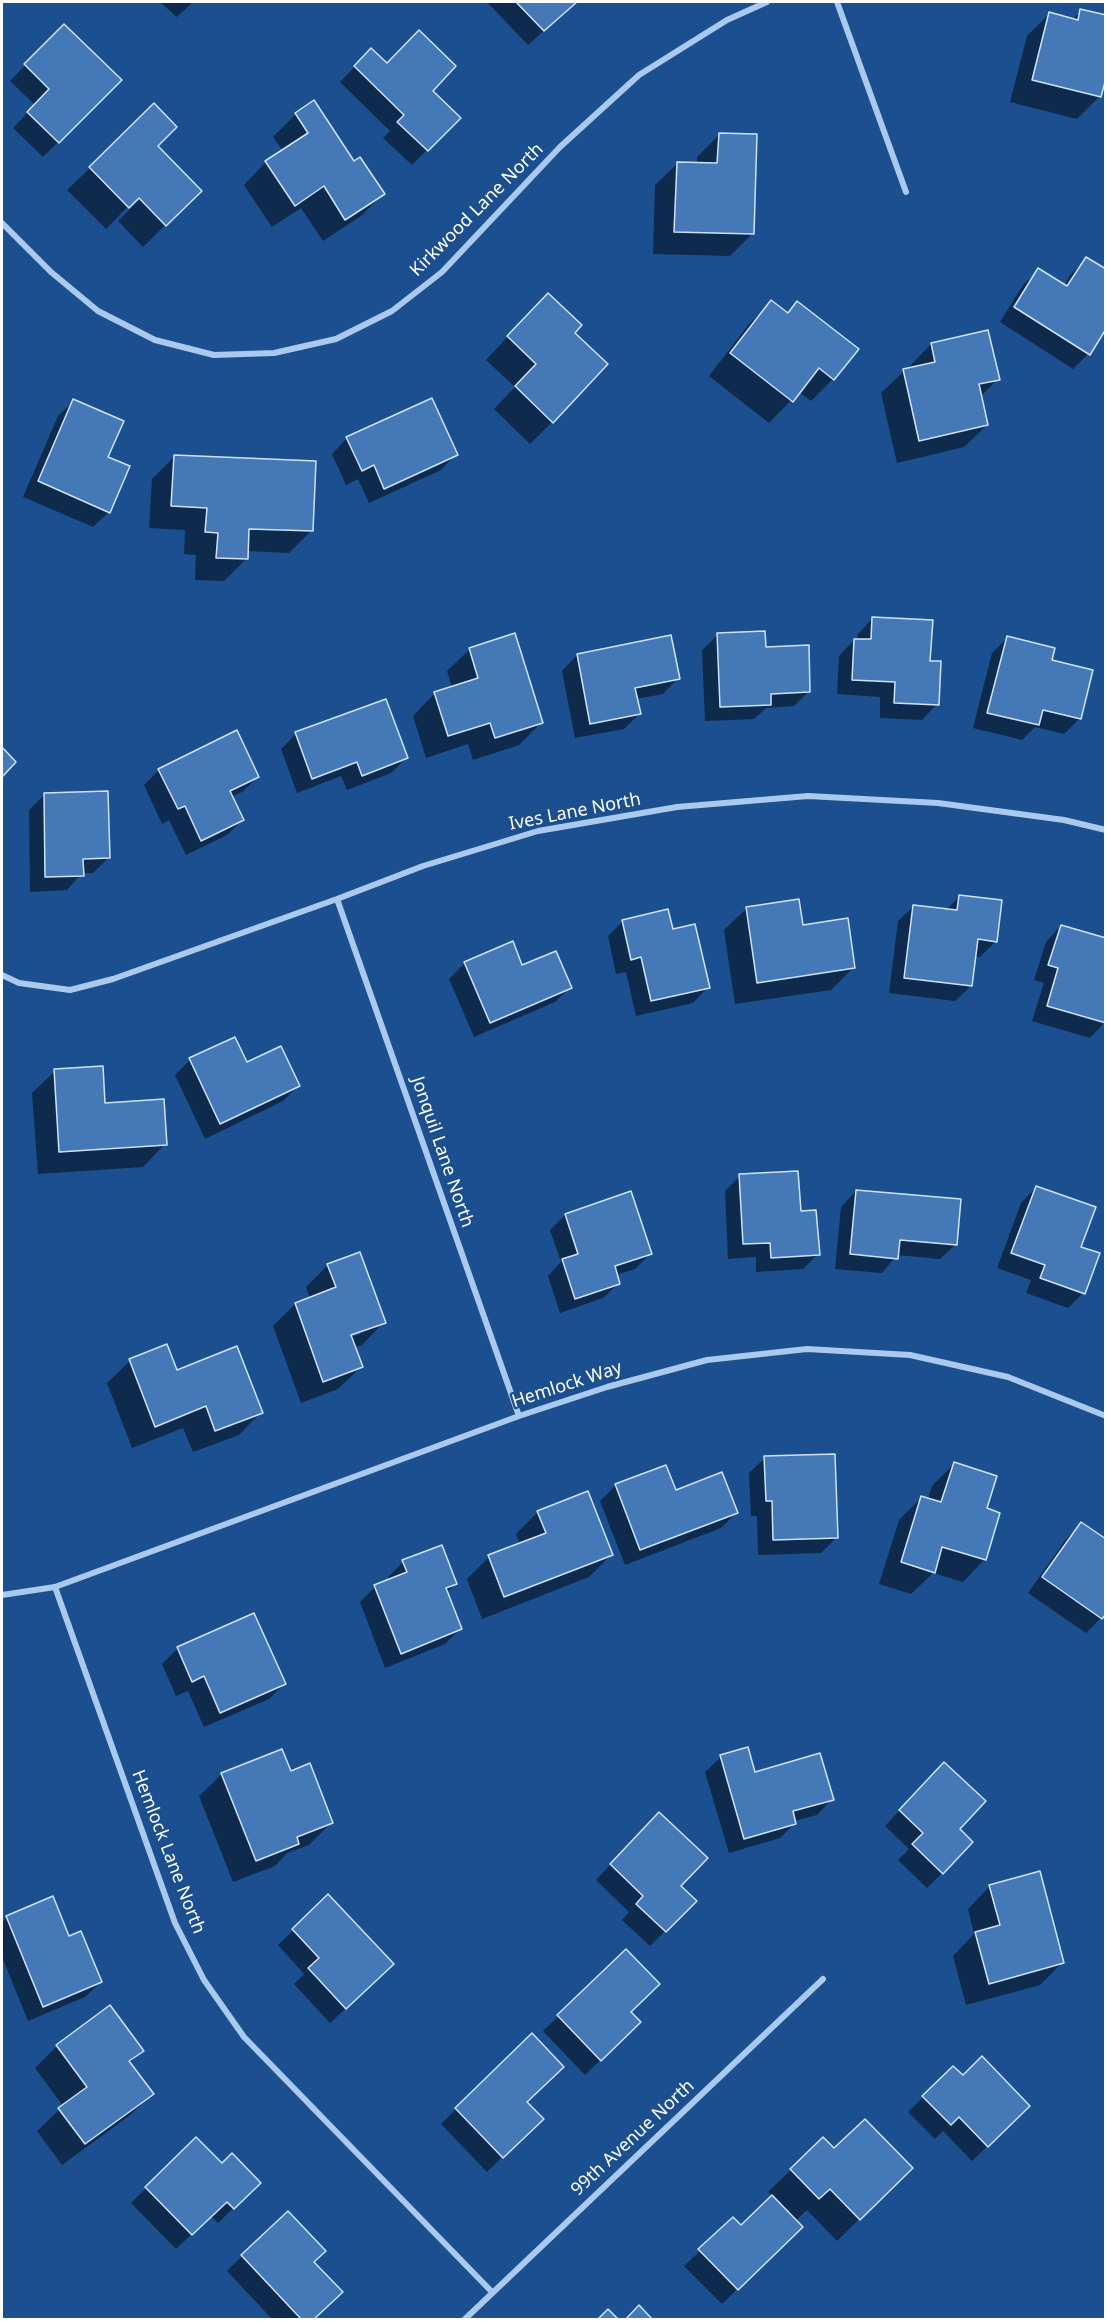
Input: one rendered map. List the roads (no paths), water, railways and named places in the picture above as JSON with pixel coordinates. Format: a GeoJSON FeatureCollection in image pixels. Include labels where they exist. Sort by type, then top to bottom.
{"type":"FeatureCollection","features":[{"type":"Feature","properties":{"kind":"street","name":"Kirkwood Lane North"},"geometry":{"type":"LineString","coordinates":[[2,223],[51,272],[98,310],[155,340],[214,355],[274,353],[336,339],[392,311],[442,272],[560,147],[639,75],[727,20],[767,2]]}},
{"type":"Feature","properties":{"kind":"street"},"geometry":{"type":"LineString","coordinates":[[837,2],[906,192]]}},
{"type":"Feature","properties":{"kind":"street","name":"Ives Lane North"},"geometry":{"type":"LineString","coordinates":[[2,975],[19,982],[70,990],[113,979],[423,866],[538,831],[677,807],[808,795],[938,803],[1064,820],[1106,830]]}},
{"type":"Feature","properties":{"kind":"street","name":"Jonquil Lane North"},"geometry":{"type":"LineString","coordinates":[[337,899],[519,1416]]}},
{"type":"Feature","properties":{"kind":"street","name":"Hemlock Way"},"geometry":{"type":"LineString","coordinates":[[55,1587],[519,1416],[607,1387],[707,1360],[807,1349],[910,1355],[1008,1377],[1106,1416]]}},
{"type":"Feature","properties":{"kind":"street"},"geometry":{"type":"LineString","coordinates":[[2,1595],[55,1587]]}},
{"type":"Feature","properties":{"kind":"street","name":"Hemlock Lane North"},"geometry":{"type":"LineString","coordinates":[[55,1587],[175,1923],[204,1980],[244,2037],[492,2292]]}},
{"type":"Feature","properties":{"kind":"street","name":"99th Avenue North"},"geometry":{"type":"LineString","coordinates":[[464,2319],[823,1979]]}}]}
